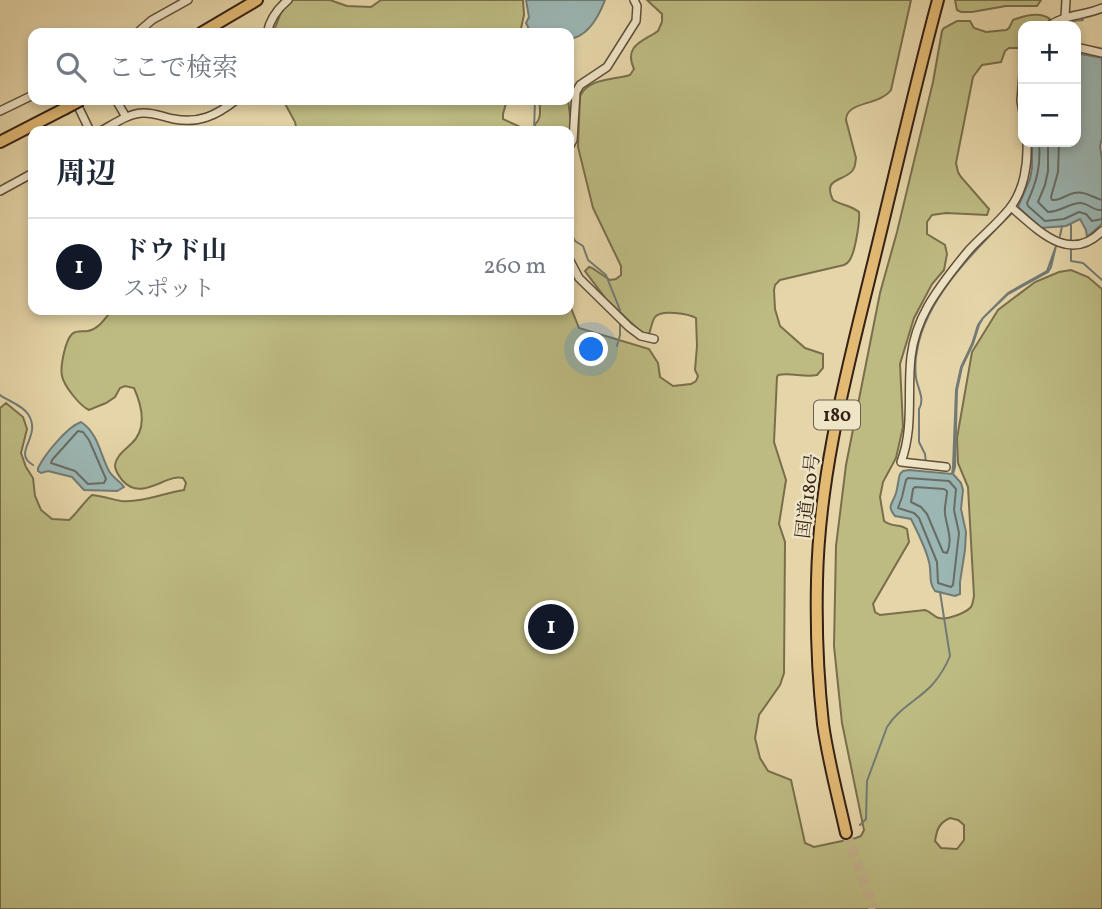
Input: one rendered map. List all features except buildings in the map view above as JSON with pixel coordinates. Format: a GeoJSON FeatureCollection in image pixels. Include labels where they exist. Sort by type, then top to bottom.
{"type":"FeatureCollection","features":[{"type":"Feature","properties":{"kind":"highway"},"geometry":{"type":"LineString","coordinates":[[209,28],[257,0]]}},
{"type":"Feature","properties":{"kind":"highway","name":"国道180号"},"geometry":{"type":"LineString","coordinates":[[846,833],[823,723],[819,660],[817,580],[825,482],[835,423],[937,2]]}},
{"type":"Feature","properties":{"kind":"highway"},"geometry":{"type":"LineString","coordinates":[[31,126],[72,105]]}},
{"type":"Feature","properties":{"kind":"highway"},"geometry":{"type":"LineString","coordinates":[[0,142],[28,128]]}},
{"type":"Feature","properties":{"kind":"street"},"geometry":{"type":"LineString","coordinates":[[143,28],[188,0]]}},
{"type":"Feature","properties":{"kind":"street"},"geometry":{"type":"LineString","coordinates":[[269,28],[277,10],[288,0]]}},
{"type":"Feature","properties":{"kind":"street"},"geometry":{"type":"LineString","coordinates":[[574,126],[576,92],[580,85],[603,71],[636,21],[637,6],[634,0]]}},
{"type":"Feature","properties":{"kind":"street"},"geometry":{"type":"LineString","coordinates":[[1065,17],[1066,0]]}},
{"type":"Feature","properties":{"kind":"street"},"geometry":{"type":"LineString","coordinates":[[1058,21],[1102,8]]}},
{"type":"Feature","properties":{"kind":"street"},"geometry":{"type":"LineString","coordinates":[[1081,48],[1102,53]]}},
{"type":"Feature","properties":{"kind":"street"},"geometry":{"type":"LineString","coordinates":[[0,111],[28,97]]}},
{"type":"Feature","properties":{"kind":"street"},"geometry":{"type":"LineString","coordinates":[[77,105],[88,126]]}},
{"type":"Feature","properties":{"kind":"street"},"geometry":{"type":"LineString","coordinates":[[119,105],[126,117]]}},
{"type":"Feature","properties":{"kind":"street"},"geometry":{"type":"LineString","coordinates":[[110,126],[133,114],[148,112],[186,121],[196,120],[212,116],[230,105]]}},
{"type":"Feature","properties":{"kind":"street"},"geometry":{"type":"LineString","coordinates":[[946,467],[901,462],[909,425],[911,360],[915,337],[935,295],[968,251],[1011,206],[1025,171],[1027,147]]}},
{"type":"Feature","properties":{"kind":"street"},"geometry":{"type":"LineString","coordinates":[[0,191],[28,176]]}},
{"type":"Feature","properties":{"kind":"street"},"geometry":{"type":"LineString","coordinates":[[1011,206],[1050,239],[1064,244],[1084,244],[1092,241],[1102,231]]}},
{"type":"Feature","properties":{"kind":"street"},"geometry":{"type":"LineString","coordinates":[[574,269],[579,278],[629,327],[641,337],[654,339]]}},
{"type":"Feature","properties":{"kind":"shaded area"},"geometry":{"type":"Polygon","coordinates":[[[293,0],[330,0],[347,6],[371,7],[381,0],[523,0],[524,15],[521,28],[275,28],[282,10],[293,0]]]}},
{"type":"Feature","properties":{"kind":"shaded area"},"geometry":{"type":"Polygon","coordinates":[[[647,0],[911,0],[891,90],[879,99],[857,106],[847,114],[846,120],[856,158],[855,166],[849,174],[832,184],[830,193],[833,200],[859,212],[857,237],[851,257],[844,265],[780,280],[774,290],[775,309],[780,326],[805,348],[823,354],[823,368],[817,375],[783,374],[777,377],[774,442],[786,480],[779,524],[785,542],[784,673],[780,685],[759,715],[755,738],[760,758],[768,771],[791,780],[805,843],[814,847],[856,838],[861,836],[864,830],[842,723],[834,646],[836,546],[846,465],[880,293],[933,82],[942,31],[957,21],[970,21],[974,28],[986,32],[1006,30],[1013,20],[1026,16],[1041,15],[1050,19],[1018,21],[1018,48],[1005,51],[1001,62],[982,65],[973,77],[956,163],[961,177],[989,209],[987,215],[946,213],[932,215],[927,222],[927,234],[945,245],[947,254],[944,270],[932,284],[914,318],[900,364],[903,427],[896,458],[883,482],[880,497],[884,521],[907,529],[909,542],[873,604],[875,612],[880,615],[925,610],[942,618],[956,616],[971,607],[974,596],[968,487],[958,463],[957,438],[972,352],[998,310],[1035,282],[1071,270],[1088,277],[1102,289],[1102,909],[0,909],[0,408],[6,403],[23,417],[27,429],[21,453],[33,478],[35,496],[41,510],[52,519],[69,520],[92,495],[136,501],[184,490],[186,483],[183,478],[176,478],[138,489],[122,480],[117,473],[117,459],[136,438],[142,424],[134,388],[120,388],[115,397],[89,410],[77,400],[63,380],[62,361],[69,337],[76,332],[95,328],[108,315],[574,315],[579,328],[649,349],[658,363],[660,377],[673,386],[691,384],[698,376],[695,370],[696,318],[663,313],[654,319],[649,334],[643,334],[606,299],[585,271],[589,267],[592,268],[610,280],[621,275],[621,266],[593,208],[578,147],[580,96],[595,83],[630,75],[634,69],[631,61],[633,49],[658,31],[662,14],[647,0]],[[950,818],[939,827],[935,841],[941,848],[957,849],[964,840],[964,825],[950,818]]]}},
{"type":"Feature","properties":{"kind":"shaded area"},"geometry":{"type":"Polygon","coordinates":[[[955,0],[1041,0],[1037,6],[1006,6],[961,12],[957,10],[955,0]]]}},
{"type":"Feature","properties":{"kind":"shaded area"},"geometry":{"type":"Polygon","coordinates":[[[286,105],[506,105],[503,119],[518,126],[296,126],[286,105]]]}},
{"type":"Feature","properties":{"kind":"shaded area"},"geometry":{"type":"Polygon","coordinates":[[[539,105],[569,105],[571,126],[535,126],[540,113],[539,105]]]}},
{"type":"Feature","properties":{"kind":"water"},"geometry":{"type":"Polygon","coordinates":[[[526,0],[605,0],[587,30],[574,38],[574,28],[528,28],[526,23],[529,17],[526,0]]]}},
{"type":"Feature","properties":{"kind":"water"},"geometry":{"type":"Polygon","coordinates":[[[1081,54],[1102,58],[1102,224],[1087,237],[1080,219],[1066,226],[1041,228],[1018,207],[1032,168],[1032,147],[1081,147],[1081,54]]]}},
{"type":"Feature","properties":{"kind":"water"},"geometry":{"type":"Polygon","coordinates":[[[1056,246],[1048,272],[1008,294],[983,318],[1008,293],[1047,271],[1056,246]]]}},
{"type":"Feature","properties":{"kind":"water"},"geometry":{"type":"Polygon","coordinates":[[[983,318],[962,367],[957,390],[953,474],[963,490],[961,509],[966,532],[960,594],[955,596],[935,591],[926,552],[911,519],[895,516],[891,507],[903,471],[952,474],[956,390],[961,367],[978,325],[983,318]]]}},
{"type":"Feature","properties":{"kind":"water"},"geometry":{"type":"Polygon","coordinates":[[[81,422],[95,438],[112,476],[124,487],[117,491],[84,490],[72,477],[38,471],[41,462],[57,442],[69,429],[81,422]]]}},
{"type":"Feature","properties":{"kind":"waterway"},"geometry":{"type":"LineString","coordinates":[[1073,21],[1083,20]]}},
{"type":"Feature","properties":{"kind":"waterway"},"geometry":{"type":"LineString","coordinates":[[534,126],[535,105]]}},
{"type":"Feature","properties":{"kind":"waterway"},"geometry":{"type":"LineString","coordinates":[[926,463],[919,442],[921,398],[915,371],[922,331],[941,293],[984,241],[1014,211]]}},
{"type":"Feature","properties":{"kind":"waterway"},"geometry":{"type":"LineString","coordinates":[[1071,224],[1071,241]]}},
{"type":"Feature","properties":{"kind":"waterway"},"geometry":{"type":"LineString","coordinates":[[1060,236],[1062,226]]}},
{"type":"Feature","properties":{"kind":"waterway"},"geometry":{"type":"LineString","coordinates":[[574,239],[583,246],[588,260],[606,275],[620,314]]}},
{"type":"Feature","properties":{"kind":"waterway"},"geometry":{"type":"LineString","coordinates":[[1071,249],[1071,261],[1083,263],[1102,280]]}},
{"type":"Feature","properties":{"kind":"waterway"},"geometry":{"type":"LineString","coordinates":[[617,346],[620,323]]}},
{"type":"Feature","properties":{"kind":"waterway"},"geometry":{"type":"LineString","coordinates":[[0,395],[25,411],[32,422],[25,455],[33,465]]}},
{"type":"Feature","properties":{"kind":"waterway"},"geometry":{"type":"LineString","coordinates":[[860,825],[866,819],[867,781],[887,727],[932,685],[950,656],[940,592]]}},
{"type":"Feature","properties":{"kind":"tunnel"},"geometry":{"type":"LineString","coordinates":[[846,833],[874,909]]}},
{"type":"Feature","properties":{"kind":"place","name":"ドウド山"},"geometry":{"type":"Point","coordinates":[551,627]}}]}
